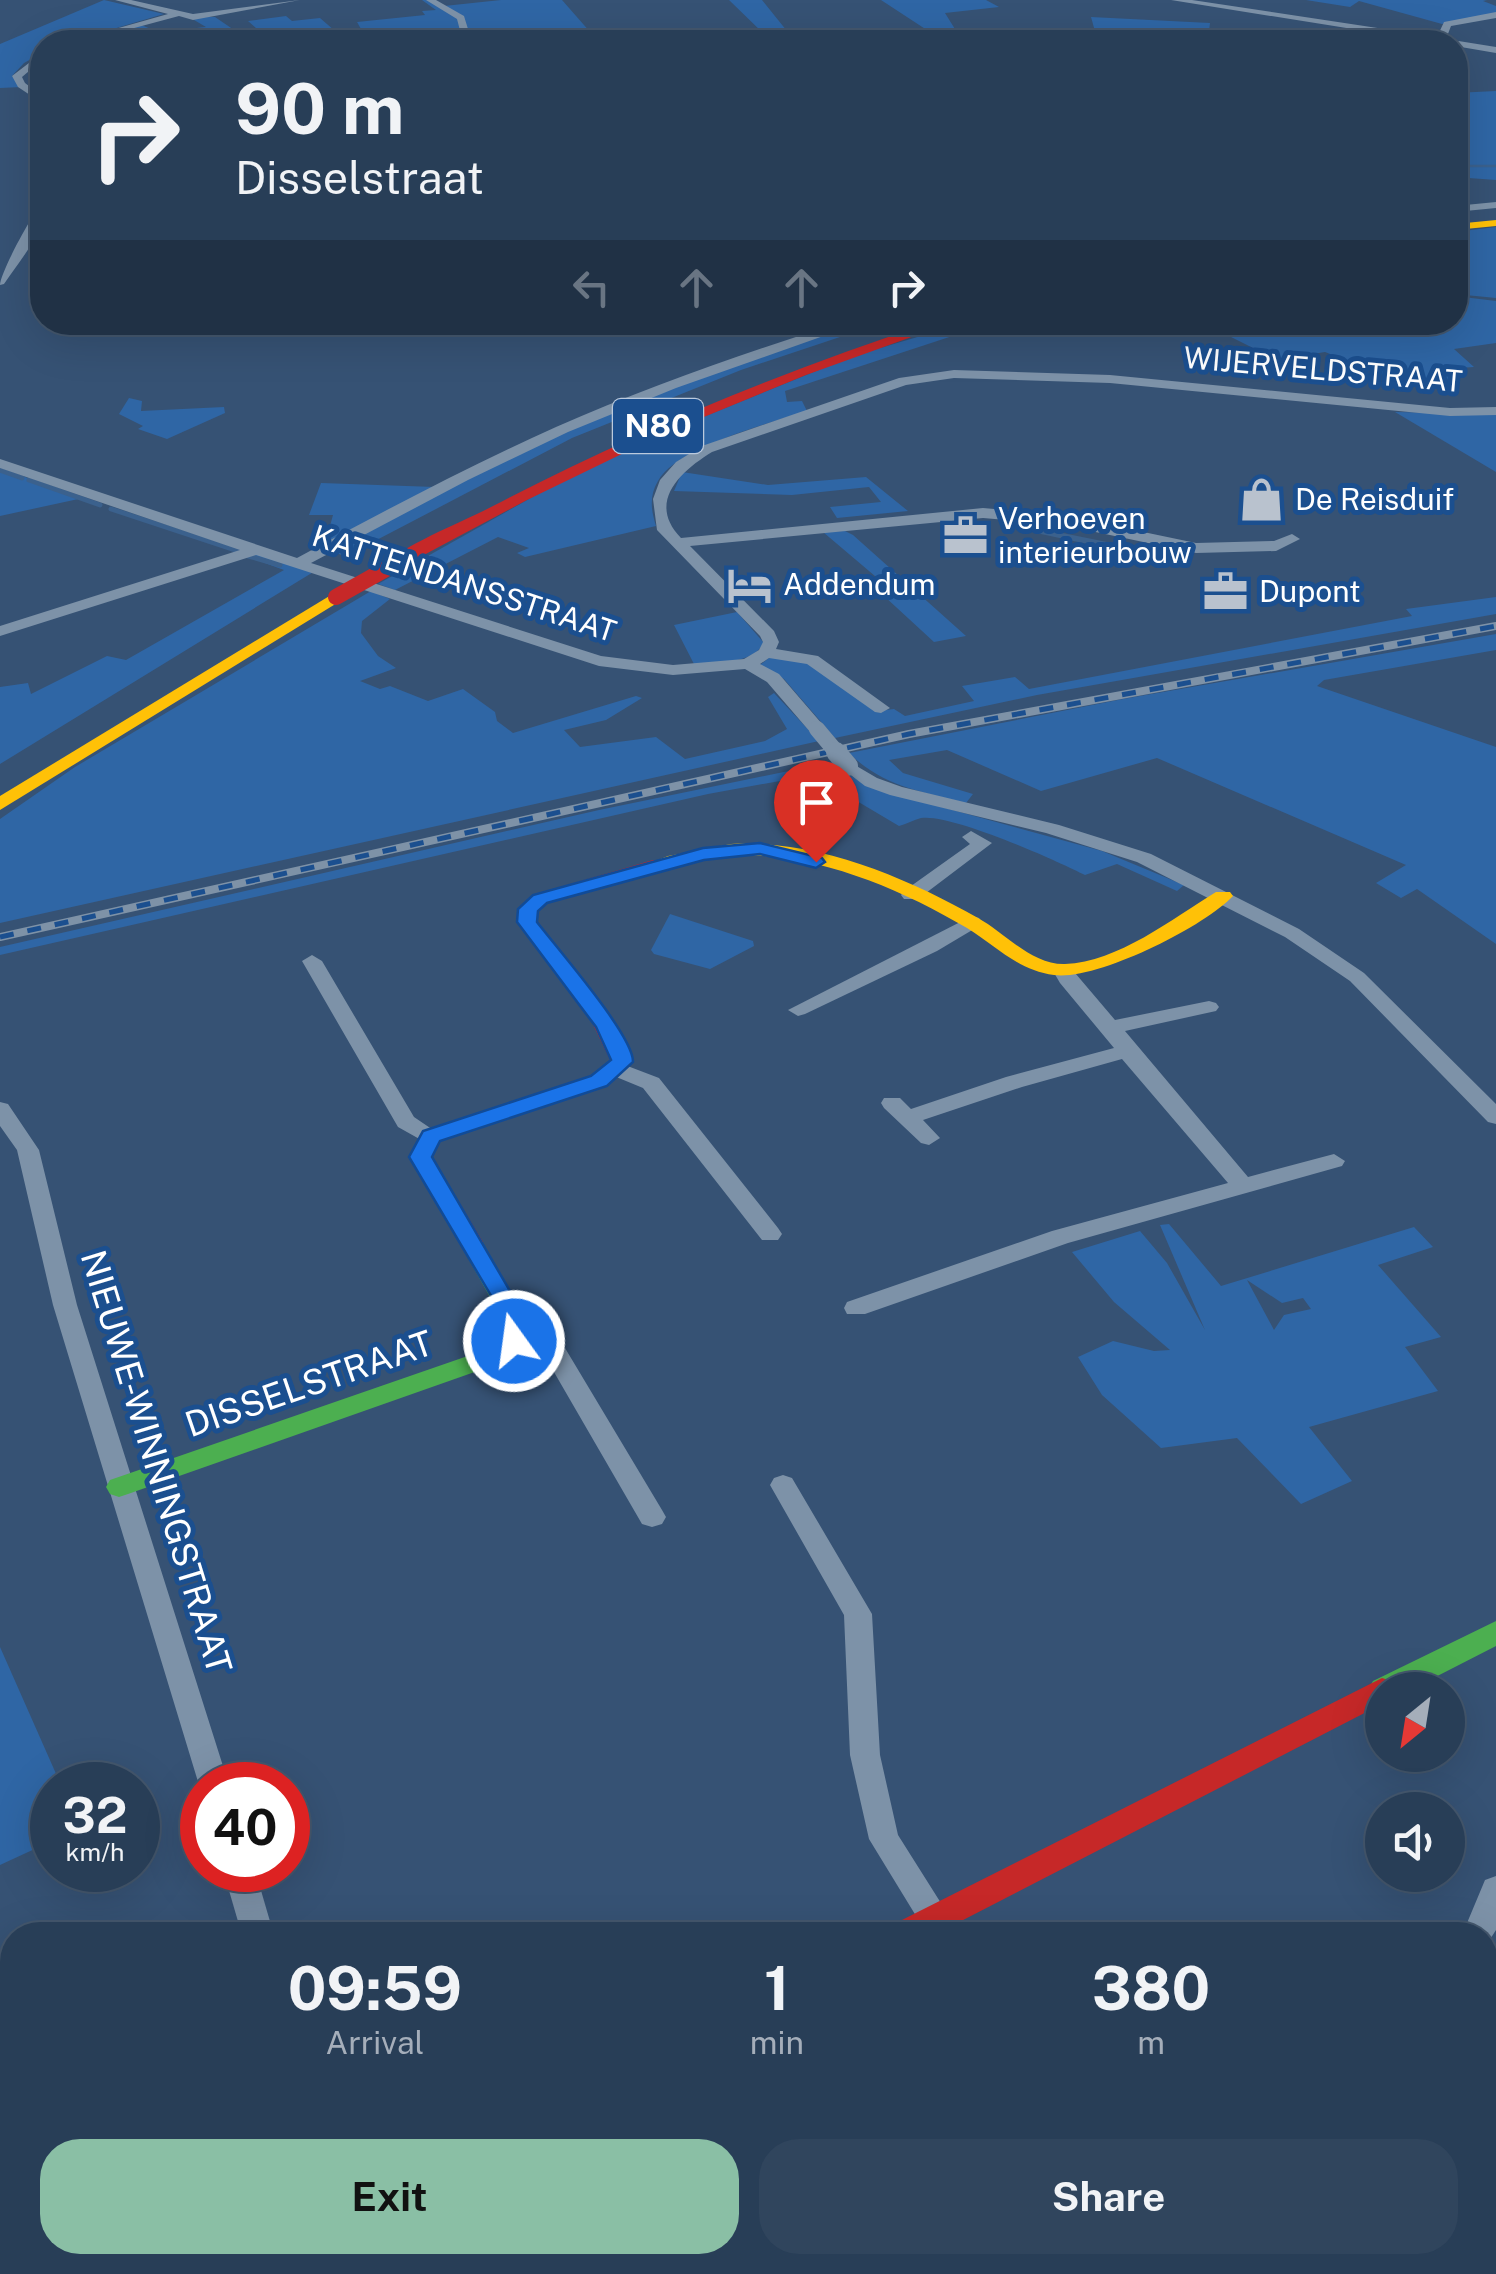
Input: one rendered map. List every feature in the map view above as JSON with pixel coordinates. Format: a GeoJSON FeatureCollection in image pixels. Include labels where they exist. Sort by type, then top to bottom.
{"type":"FeatureCollection","features":[{"type":"Feature","properties":{"kind":"main road"},"geometry":{"type":"LineString","coordinates":[[1468,217],[1496,214]]}},
{"type":"Feature","properties":{"kind":"main road"},"geometry":{"type":"LineString","coordinates":[[1468,226],[1496,223]]}},
{"type":"Feature","properties":{"kind":"main road","name":"N80"},"geometry":{"type":"LineString","coordinates":[[231,634],[490,488],[605,432],[722,383],[864,335]]}},
{"type":"Feature","properties":{"kind":"main road","name":"N80"},"geometry":{"type":"LineString","coordinates":[[0,804],[336,597],[517,495],[630,438],[834,358],[906,335]]}},
{"type":"Feature","properties":{"kind":"main road"},"geometry":{"type":"LineString","coordinates":[[514,1341],[516,1322],[508,1304],[421,1157],[431,1136],[599,1081],[618,1069],[622,1054],[606,1026],[527,922],[528,909],[540,899],[703,854],[736,849],[789,853],[911,895],[972,922],[1040,966],[1064,971],[1158,935],[1223,896]]}},
{"type":"Feature","properties":{"kind":"main road","name":"DISSELSTRAAT"},"geometry":{"type":"LineString","coordinates":[[119,1488],[494,1356],[514,1341]]}},
{"type":"Feature","properties":{"kind":"main road"},"geometry":{"type":"LineString","coordinates":[[1419,1672],[1496,1633]]}},
{"type":"Feature","properties":{"kind":"main road"},"geometry":{"type":"LineString","coordinates":[[929,1922],[1365,1699]]}},
{"type":"Feature","properties":{"kind":"street"},"geometry":{"type":"LineString","coordinates":[[119,0],[178,14],[223,15],[296,0]]}},
{"type":"Feature","properties":{"kind":"street"},"geometry":{"type":"LineString","coordinates":[[430,0],[461,18],[464,30]]}},
{"type":"Feature","properties":{"kind":"street"},"geometry":{"type":"LineString","coordinates":[[1175,0],[1370,30]]}},
{"type":"Feature","properties":{"kind":"street"},"geometry":{"type":"LineString","coordinates":[[118,30],[178,14]]}},
{"type":"Feature","properties":{"kind":"street"},"geometry":{"type":"LineString","coordinates":[[1447,30],[1447,24],[1496,15]]}},
{"type":"Feature","properties":{"kind":"street"},"geometry":{"type":"LineString","coordinates":[[1468,45],[1496,50]]}},
{"type":"Feature","properties":{"kind":"street"},"geometry":{"type":"LineString","coordinates":[[1472,46],[1496,63]]}},
{"type":"Feature","properties":{"kind":"street"},"geometry":{"type":"LineString","coordinates":[[30,66],[17,76],[30,91]]}},
{"type":"Feature","properties":{"kind":"street"},"geometry":{"type":"LineString","coordinates":[[1468,207],[1496,204]]}},
{"type":"Feature","properties":{"kind":"street"},"geometry":{"type":"LineString","coordinates":[[0,281],[30,236]]}},
{"type":"Feature","properties":{"kind":"street"},"geometry":{"type":"LineString","coordinates":[[298,563],[444,485],[564,428],[664,388],[819,335]]}},
{"type":"Feature","properties":{"kind":"street","name":"WIJERVELDSTRAAT"},"geometry":{"type":"LineString","coordinates":[[766,654],[768,634],[665,530],[660,499],[666,480],[681,465],[736,438],[930,376],[1110,379],[1450,412],[1496,411]]}},
{"type":"Feature","properties":{"kind":"street","name":"KATTENDANSSTRAAT"},"geometry":{"type":"LineString","coordinates":[[0,463],[599,661],[673,670],[748,664]]}},
{"type":"Feature","properties":{"kind":"street"},"geometry":{"type":"LineString","coordinates":[[676,543],[983,513],[1062,520],[1196,548],[1276,546],[1292,539]]}},
{"type":"Feature","properties":{"kind":"street"},"geometry":{"type":"LineString","coordinates":[[0,631],[256,550]]}},
{"type":"Feature","properties":{"kind":"street"},"geometry":{"type":"LineString","coordinates":[[748,664],[766,654],[812,660],[880,708]]}},
{"type":"Feature","properties":{"kind":"street"},"geometry":{"type":"LineString","coordinates":[[748,664],[773,678],[848,766],[871,782],[1052,829],[1144,858],[1292,933],[1357,977],[1496,1117]]}},
{"type":"Feature","properties":{"kind":"street"},"geometry":{"type":"LineString","coordinates":[[911,895],[983,843],[971,837]]}},
{"type":"Feature","properties":{"kind":"street"},"geometry":{"type":"LineString","coordinates":[[795,1009],[930,947],[972,922]]}},
{"type":"Feature","properties":{"kind":"street"},"geometry":{"type":"LineString","coordinates":[[312,961],[406,1122],[431,1136]]}},
{"type":"Feature","properties":{"kind":"street"},"geometry":{"type":"LineString","coordinates":[[1064,971],[1078,998],[1114,1027],[1126,1051],[1244,1187]]}},
{"type":"Feature","properties":{"kind":"street"},"geometry":{"type":"LineString","coordinates":[[1114,1027],[1209,1007]]}},
{"type":"Feature","properties":{"kind":"street"},"geometry":{"type":"LineString","coordinates":[[930,1138],[899,1110],[1126,1051]]}},
{"type":"Feature","properties":{"kind":"street"},"geometry":{"type":"LineString","coordinates":[[618,1069],[652,1083],[770,1234]]}},
{"type":"Feature","properties":{"kind":"street","name":"NIEUWE-WINNINGSTRAAT"},"geometry":{"type":"LineString","coordinates":[[0,1110],[28,1150],[65,1305],[207,1762]]}},
{"type":"Feature","properties":{"kind":"street"},"geometry":{"type":"LineString","coordinates":[[856,1308],[1060,1237],[1334,1161]]}},
{"type":"Feature","properties":{"kind":"street"},"geometry":{"type":"LineString","coordinates":[[514,1341],[556,1354],[652,1517]]}},
{"type":"Feature","properties":{"kind":"street"},"geometry":{"type":"LineString","coordinates":[[784,1486],[858,1614],[865,1755],[884,1840],[935,1919]]}},
{"type":"Feature","properties":{"kind":"street"},"geometry":{"type":"LineString","coordinates":[[1483,1922],[1496,1890]]}},
{"type":"Feature","properties":{"kind":"street"},"geometry":{"type":"LineString","coordinates":[[245,1892],[254,1922]]}},
{"type":"Feature","properties":{"kind":"shaded area"},"geometry":{"type":"Polygon","coordinates":[[[104,0],[164,14],[110,30],[33,30],[104,0]]]}},
{"type":"Feature","properties":{"kind":"shaded area"},"geometry":{"type":"Polygon","coordinates":[[[422,0],[435,0],[444,6],[501,0],[562,0],[588,30],[348,30],[361,29],[357,22],[425,15],[422,11],[436,10],[422,0]]]}},
{"type":"Feature","properties":{"kind":"shaded area"},"geometry":{"type":"Polygon","coordinates":[[[729,0],[762,0],[786,30],[760,30],[729,0]]]}},
{"type":"Feature","properties":{"kind":"shaded area"},"geometry":{"type":"Polygon","coordinates":[[[881,0],[986,0],[999,7],[945,13],[956,30],[927,30],[881,0]]]}},
{"type":"Feature","properties":{"kind":"shaded area"},"geometry":{"type":"Polygon","coordinates":[[[1306,0],[1487,0],[1483,1],[1496,6],[1496,14],[1442,24],[1359,1],[1350,7],[1306,0]]]}},
{"type":"Feature","properties":{"kind":"shaded area"},"geometry":{"type":"Polygon","coordinates":[[[286,16],[292,21],[320,18],[334,30],[250,30],[257,29],[248,21],[286,16]]]}},
{"type":"Feature","properties":{"kind":"shaded area"},"geometry":{"type":"Polygon","coordinates":[[[189,17],[215,17],[234,30],[177,30],[206,27],[189,17]]]}},
{"type":"Feature","properties":{"kind":"shaded area"},"geometry":{"type":"Polygon","coordinates":[[[1091,17],[1210,23],[1209,30],[1095,30],[1091,17]]]}},
{"type":"Feature","properties":{"kind":"shaded area"},"geometry":{"type":"Polygon","coordinates":[[[139,24],[153,30],[119,30],[139,24]]]}},
{"type":"Feature","properties":{"kind":"shaded area"},"geometry":{"type":"Polygon","coordinates":[[[30,31],[30,60],[12,76],[22,87],[0,88],[0,44],[30,31]]]}},
{"type":"Feature","properties":{"kind":"shaded area"},"geometry":{"type":"Polygon","coordinates":[[[1496,91],[1496,180],[1468,178],[1468,92],[1496,91]]]}},
{"type":"Feature","properties":{"kind":"shaded area"},"geometry":{"type":"Polygon","coordinates":[[[1496,227],[1496,298],[1468,295],[1468,230],[1496,227]]]}},
{"type":"Feature","properties":{"kind":"shaded area"},"geometry":{"type":"Polygon","coordinates":[[[1468,298],[1496,301],[1496,343],[1454,349],[1474,367],[1443,369],[1454,379],[1420,381],[1404,375],[1391,378],[1325,352],[1277,360],[1229,336],[1468,335],[1468,298]]]}},
{"type":"Feature","properties":{"kind":"shaded area"},"geometry":{"type":"Polygon","coordinates":[[[825,335],[846,335],[741,370],[572,438],[346,556],[332,552],[475,474],[598,415],[825,335]]]}},
{"type":"Feature","properties":{"kind":"shaded area"},"geometry":{"type":"Polygon","coordinates":[[[924,335],[955,335],[785,391],[787,402],[802,401],[807,411],[704,447],[668,469],[653,492],[656,526],[525,557],[517,553],[529,548],[498,537],[395,590],[378,584],[600,459],[853,356],[924,335]]]}},
{"type":"Feature","properties":{"kind":"shaded area"},"geometry":{"type":"Polygon","coordinates":[[[129,398],[142,401],[141,411],[224,407],[225,413],[167,439],[138,429],[143,426],[119,414],[129,398]]]}},
{"type":"Feature","properties":{"kind":"shaded area"},"geometry":{"type":"Polygon","coordinates":[[[1395,412],[1496,414],[1496,472],[1395,412]]]}},
{"type":"Feature","properties":{"kind":"shaded area"},"geometry":{"type":"Polygon","coordinates":[[[0,468],[83,498],[0,516],[0,468]]]}},
{"type":"Feature","properties":{"kind":"shaded area"},"geometry":{"type":"Polygon","coordinates":[[[682,472],[768,485],[866,477],[908,511],[837,518],[830,507],[881,502],[869,487],[792,495],[674,491],[682,472]]]}},
{"type":"Feature","properties":{"kind":"shaded area"},"geometry":{"type":"Polygon","coordinates":[[[321,483],[435,487],[325,544],[333,515],[309,515],[321,483]]]}},
{"type":"Feature","properties":{"kind":"shaded area"},"geometry":{"type":"Polygon","coordinates":[[[1028,526],[1176,556],[1171,562],[1027,531],[1028,526]]]}},
{"type":"Feature","properties":{"kind":"shaded area"},"geometry":{"type":"Polygon","coordinates":[[[845,531],[966,636],[934,642],[871,584],[882,582],[823,532],[845,531]]]}},
{"type":"Feature","properties":{"kind":"shaded area"},"geometry":{"type":"Polygon","coordinates":[[[255,553],[315,571],[0,764],[0,687],[28,683],[31,694],[107,656],[126,660],[284,570],[246,556],[255,553]]]}},
{"type":"Feature","properties":{"kind":"shaded area"},"geometry":{"type":"Polygon","coordinates":[[[371,591],[390,599],[362,621],[361,633],[378,656],[396,668],[360,681],[380,689],[390,686],[428,701],[463,689],[495,712],[497,721],[513,733],[636,696],[642,698],[606,720],[564,730],[580,747],[656,737],[685,759],[765,741],[787,729],[768,697],[774,693],[819,741],[0,923],[0,819],[75,767],[371,591]]]}},
{"type":"Feature","properties":{"kind":"shaded area"},"geometry":{"type":"Polygon","coordinates":[[[1496,597],[1496,614],[1037,695],[835,738],[784,679],[760,665],[770,657],[803,660],[877,711],[894,709],[905,716],[974,701],[962,686],[1015,677],[1029,689],[1412,616],[1406,609],[1496,597]]]}},
{"type":"Feature","properties":{"kind":"shaded area"},"geometry":{"type":"Polygon","coordinates":[[[737,612],[764,643],[751,655],[733,661],[694,664],[674,625],[737,612]]]}},
{"type":"Feature","properties":{"kind":"shaded area"},"geometry":{"type":"Polygon","coordinates":[[[1496,634],[1496,650],[1324,680],[1317,686],[1496,747],[1496,944],[1417,889],[1401,898],[1376,883],[1406,865],[1157,758],[1041,791],[947,750],[889,760],[903,773],[973,794],[966,803],[889,780],[849,753],[1123,699],[1496,634]]]}},
{"type":"Feature","properties":{"kind":"shaded area"},"geometry":{"type":"Polygon","coordinates":[[[837,761],[845,772],[869,787],[1102,851],[1184,885],[1177,891],[1117,864],[1085,875],[1003,839],[935,818],[921,818],[899,826],[813,775],[708,794],[0,955],[0,947],[599,810],[837,761]]]}},
{"type":"Feature","properties":{"kind":"shaded area"},"geometry":{"type":"Polygon","coordinates":[[[670,914],[753,941],[754,946],[710,969],[654,954],[651,950],[670,914]]]}},
{"type":"Feature","properties":{"kind":"shaded area"},"geometry":{"type":"Polygon","coordinates":[[[1169,1224],[1221,1286],[1414,1227],[1433,1247],[1378,1265],[1441,1337],[1405,1347],[1438,1391],[1309,1427],[1352,1481],[1301,1504],[1237,1438],[1161,1448],[1102,1395],[1078,1357],[1113,1341],[1154,1351],[1170,1350],[1114,1302],[1072,1252],[1140,1231],[1167,1263],[1205,1330],[1160,1225],[1169,1224]],[[1247,1280],[1274,1330],[1284,1315],[1311,1309],[1303,1298],[1282,1303],[1247,1280]]]}},
{"type":"Feature","properties":{"kind":"shaded area"},"geometry":{"type":"Polygon","coordinates":[[[0,1647],[51,1762],[30,1762],[30,1851],[0,1865],[0,1647]]]}},
{"type":"Feature","properties":{"kind":"waterway"},"geometry":{"type":"LineString","coordinates":[[1468,166],[1496,166]]}},
{"type":"Feature","properties":{"kind":"waterway"},"geometry":{"type":"LineString","coordinates":[[0,470],[22,478]]}},
{"type":"Feature","properties":{"kind":"waterway"},"geometry":{"type":"LineString","coordinates":[[29,480],[100,505]]}},
{"type":"Feature","properties":{"kind":"waterway"},"geometry":{"type":"LineString","coordinates":[[111,509],[238,551]]}},
{"type":"Feature","properties":{"kind":"waterway"},"geometry":{"type":"LineString","coordinates":[[245,555],[280,565]]}},
{"type":"Feature","properties":{"kind":"railway"},"geometry":{"type":"LineString","coordinates":[[0,937],[909,734],[1496,626]]}},
{"type":"Feature","properties":{"kind":"traffic: fast"},"geometry":{"type":"LineString","coordinates":[[119,1487],[494,1356],[514,1341],[516,1322],[471,1242]]}},
{"type":"Feature","properties":{"kind":"traffic: fast"},"geometry":{"type":"LineString","coordinates":[[1419,1672],[1496,1633]]}},
{"type":"Feature","properties":{"kind":"traffic: slow"},"geometry":{"type":"LineString","coordinates":[[1468,226],[1496,223]]}},
{"type":"Feature","properties":{"kind":"traffic: slow"},"geometry":{"type":"LineString","coordinates":[[0,804],[336,597]]}},
{"type":"Feature","properties":{"kind":"traffic: slow"},"geometry":{"type":"LineString","coordinates":[[653,866],[742,849],[770,850],[830,862],[948,910],[1040,966],[1066,970],[1126,952],[1223,896]]}},
{"type":"Feature","properties":{"kind":"traffic: jam"},"geometry":{"type":"LineString","coordinates":[[386,569],[660,430],[801,372],[907,335]]}},
{"type":"Feature","properties":{"kind":"traffic: jam"},"geometry":{"type":"LineString","coordinates":[[336,597],[386,569]]}},
{"type":"Feature","properties":{"kind":"traffic: jam"},"geometry":{"type":"LineString","coordinates":[[471,1242],[421,1157],[431,1136],[599,1081],[622,1062],[598,1013],[527,922],[528,909],[540,899],[653,866]]}},
{"type":"Feature","properties":{"kind":"traffic: jam"},"geometry":{"type":"LineString","coordinates":[[928,1922],[1365,1699]]}},
{"type":"Feature","properties":{"kind":"place","name":"De Reisduif"},"geometry":{"type":"Point","coordinates":[1262,500]}},
{"type":"Feature","properties":{"kind":"place","name":"Verhoeven interieurbouw"},"geometry":{"type":"Point","coordinates":[965,536]}},
{"type":"Feature","properties":{"kind":"place","name":"Addendum"},"geometry":{"type":"Point","coordinates":[750,585]}},
{"type":"Feature","properties":{"kind":"place","name":"Dupont"},"geometry":{"type":"Point","coordinates":[1226,592]}},
{"type":"Feature","properties":{"kind":"route"},"geometry":{"type":"LineString","coordinates":[[514,1341],[516,1322],[508,1304],[421,1157],[431,1136],[599,1081],[622,1062],[622,1054],[606,1026],[527,922],[528,909],[540,899],[703,854],[760,848],[816,862]]}}]}
